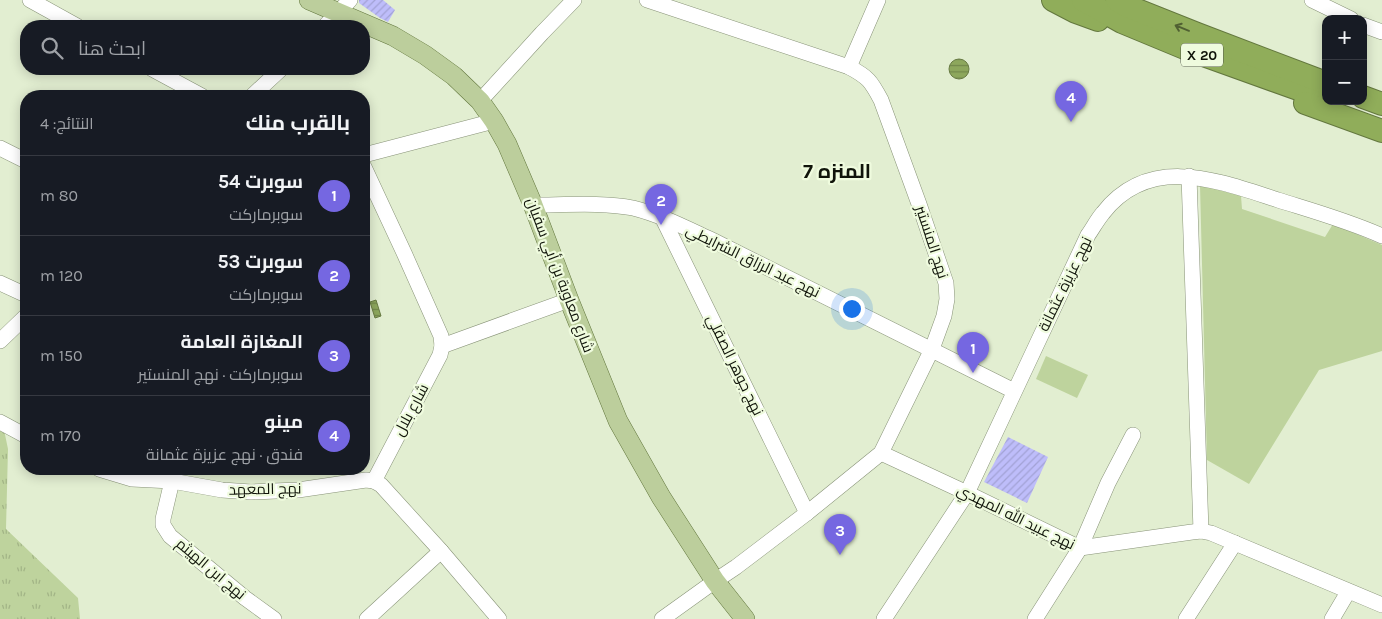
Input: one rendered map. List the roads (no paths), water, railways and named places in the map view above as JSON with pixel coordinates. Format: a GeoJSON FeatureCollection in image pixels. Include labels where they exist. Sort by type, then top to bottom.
{"type":"FeatureCollection","features":[{"type":"Feature","properties":{"kind":"highway"},"geometry":{"type":"LineString","coordinates":[[1053,0],[1076,12],[1192,51]]}},
{"type":"Feature","properties":{"kind":"highway","name":"X 20"},"geometry":{"type":"LineString","coordinates":[[1083,0],[1122,22],[1192,51],[1223,53],[1322,82]]}},
{"type":"Feature","properties":{"kind":"highway","name":"X 20"},"geometry":{"type":"LineString","coordinates":[[1117,0],[1223,53],[1322,97]]}},
{"type":"Feature","properties":{"kind":"highway"},"geometry":{"type":"LineString","coordinates":[[1223,53],[1322,71]]}},
{"type":"Feature","properties":{"kind":"highway"},"geometry":{"type":"LineString","coordinates":[[1223,53],[1305,103],[1382,131]]}},
{"type":"Feature","properties":{"kind":"highway"},"geometry":{"type":"LineString","coordinates":[[1367,87],[1382,93]]}},
{"type":"Feature","properties":{"kind":"highway"},"geometry":{"type":"LineString","coordinates":[[1367,98],[1382,104]]}},
{"type":"Feature","properties":{"kind":"highway"},"geometry":{"type":"LineString","coordinates":[[1342,105],[1382,119]]}},
{"type":"Feature","properties":{"kind":"main road","name":"شارع معاوية بن أبي سفيان"},"geometry":{"type":"LineString","coordinates":[[309,0],[344,6],[367,20]]}},
{"type":"Feature","properties":{"kind":"main road","name":"شارع معاوية بن أبي سفيان"},"geometry":{"type":"LineString","coordinates":[[370,22],[425,55],[454,76],[480,101],[494,121],[508,144],[618,421],[661,497],[715,581],[745,619]]}},
{"type":"Feature","properties":{"kind":"street"},"geometry":{"type":"LineString","coordinates":[[30,0],[66,20]]}},
{"type":"Feature","properties":{"kind":"street"},"geometry":{"type":"LineString","coordinates":[[480,101],[574,0]]}},
{"type":"Feature","properties":{"kind":"street","name":"نهج المنستير"},"geometry":{"type":"LineString","coordinates":[[647,0],[849,67],[866,77],[874,86],[881,100],[919,204],[946,283],[947,299],[944,316],[932,349],[881,453],[807,514],[662,619]]}},
{"type":"Feature","properties":{"kind":"street"},"geometry":{"type":"LineString","coordinates":[[849,67],[878,0]]}},
{"type":"Feature","properties":{"kind":"street"},"geometry":{"type":"LineString","coordinates":[[1312,0],[1343,15]]}},
{"type":"Feature","properties":{"kind":"street"},"geometry":{"type":"LineString","coordinates":[[331,20],[344,6]]}},
{"type":"Feature","properties":{"kind":"street"},"geometry":{"type":"LineString","coordinates":[[1367,26],[1382,32]]}},
{"type":"Feature","properties":{"kind":"street"},"geometry":{"type":"LineString","coordinates":[[163,75],[191,90]]}},
{"type":"Feature","properties":{"kind":"street"},"geometry":{"type":"LineString","coordinates":[[258,90],[275,75]]}},
{"type":"Feature","properties":{"kind":"street"},"geometry":{"type":"LineString","coordinates":[[370,153],[494,121]]}},
{"type":"Feature","properties":{"kind":"street"},"geometry":{"type":"LineString","coordinates":[[0,148],[20,158]]}},
{"type":"Feature","properties":{"kind":"street","name":"نهج عزيزة عثمانة"},"geometry":{"type":"LineString","coordinates":[[884,619],[967,493],[1088,235],[1116,198],[1132,187],[1155,179],[1170,176],[1189,176],[1210,179],[1359,225],[1382,236]]}},
{"type":"Feature","properties":{"kind":"street"},"geometry":{"type":"LineString","coordinates":[[1189,176],[1201,531]]}},
{"type":"Feature","properties":{"kind":"street"},"geometry":{"type":"LineString","coordinates":[[370,181],[441,336],[442,346],[569,300]]}},
{"type":"Feature","properties":{"kind":"street","name":"نهج عبد الرزاق الشرايطي"},"geometry":{"type":"LineString","coordinates":[[533,205],[606,205],[632,208],[662,217],[1014,390]]}},
{"type":"Feature","properties":{"kind":"street","name":"نهج جوهر الصقلي"},"geometry":{"type":"LineString","coordinates":[[662,217],[807,514]]}},
{"type":"Feature","properties":{"kind":"street"},"geometry":{"type":"LineString","coordinates":[[0,283],[20,292]]}},
{"type":"Feature","properties":{"kind":"street"},"geometry":{"type":"LineString","coordinates":[[0,341],[20,322]]}},
{"type":"Feature","properties":{"kind":"street","name":"شارع بلال"},"geometry":{"type":"LineString","coordinates":[[374,481],[440,355],[442,346]]}},
{"type":"Feature","properties":{"kind":"street"},"geometry":{"type":"LineString","coordinates":[[0,422],[20,433]]}},
{"type":"Feature","properties":{"kind":"street"},"geometry":{"type":"LineString","coordinates":[[1035,619],[1080,548],[1108,483],[1133,434]]}},
{"type":"Feature","properties":{"kind":"street","name":"نهج عبيد الله المهدي"},"geometry":{"type":"LineString","coordinates":[[881,453],[1080,548],[1201,531],[1211,532],[1382,605]]}},
{"type":"Feature","properties":{"kind":"street","name":"نهج المعهد"},"geometry":{"type":"LineString","coordinates":[[119,475],[132,479],[172,481],[222,490],[251,492],[298,490],[366,480],[374,481]]}},
{"type":"Feature","properties":{"kind":"street","name":"نهج ابن الهيثم"},"geometry":{"type":"LineString","coordinates":[[172,481],[163,519],[163,525],[170,536],[245,598],[274,619]]}},
{"type":"Feature","properties":{"kind":"street"},"geometry":{"type":"LineString","coordinates":[[374,481],[381,485],[441,551],[499,619]]}},
{"type":"Feature","properties":{"kind":"street"},"geometry":{"type":"LineString","coordinates":[[1186,619],[1235,543]]}},
{"type":"Feature","properties":{"kind":"street"},"geometry":{"type":"LineString","coordinates":[[368,619],[441,551]]}},
{"type":"Feature","properties":{"kind":"street"},"geometry":{"type":"LineString","coordinates":[[1332,619],[1348,592]]}},
{"type":"Feature","properties":{"kind":"place","name":"مينو"},"geometry":{"type":"Point","coordinates":[1071,122]}},
{"type":"Feature","properties":{"kind":"place","name":"سوبرت 53"},"geometry":{"type":"Point","coordinates":[661,225]}},
{"type":"Feature","properties":{"kind":"place","name":"سوبرت 54"},"geometry":{"type":"Point","coordinates":[973,373]}},
{"type":"Feature","properties":{"kind":"place","name":"المغازة العامة"},"geometry":{"type":"Point","coordinates":[840,555]}},
{"type":"Feature","properties":{"kind":"district","name":"المنزه 7"},"geometry":{"type":"Point","coordinates":[837,171]}}]}
